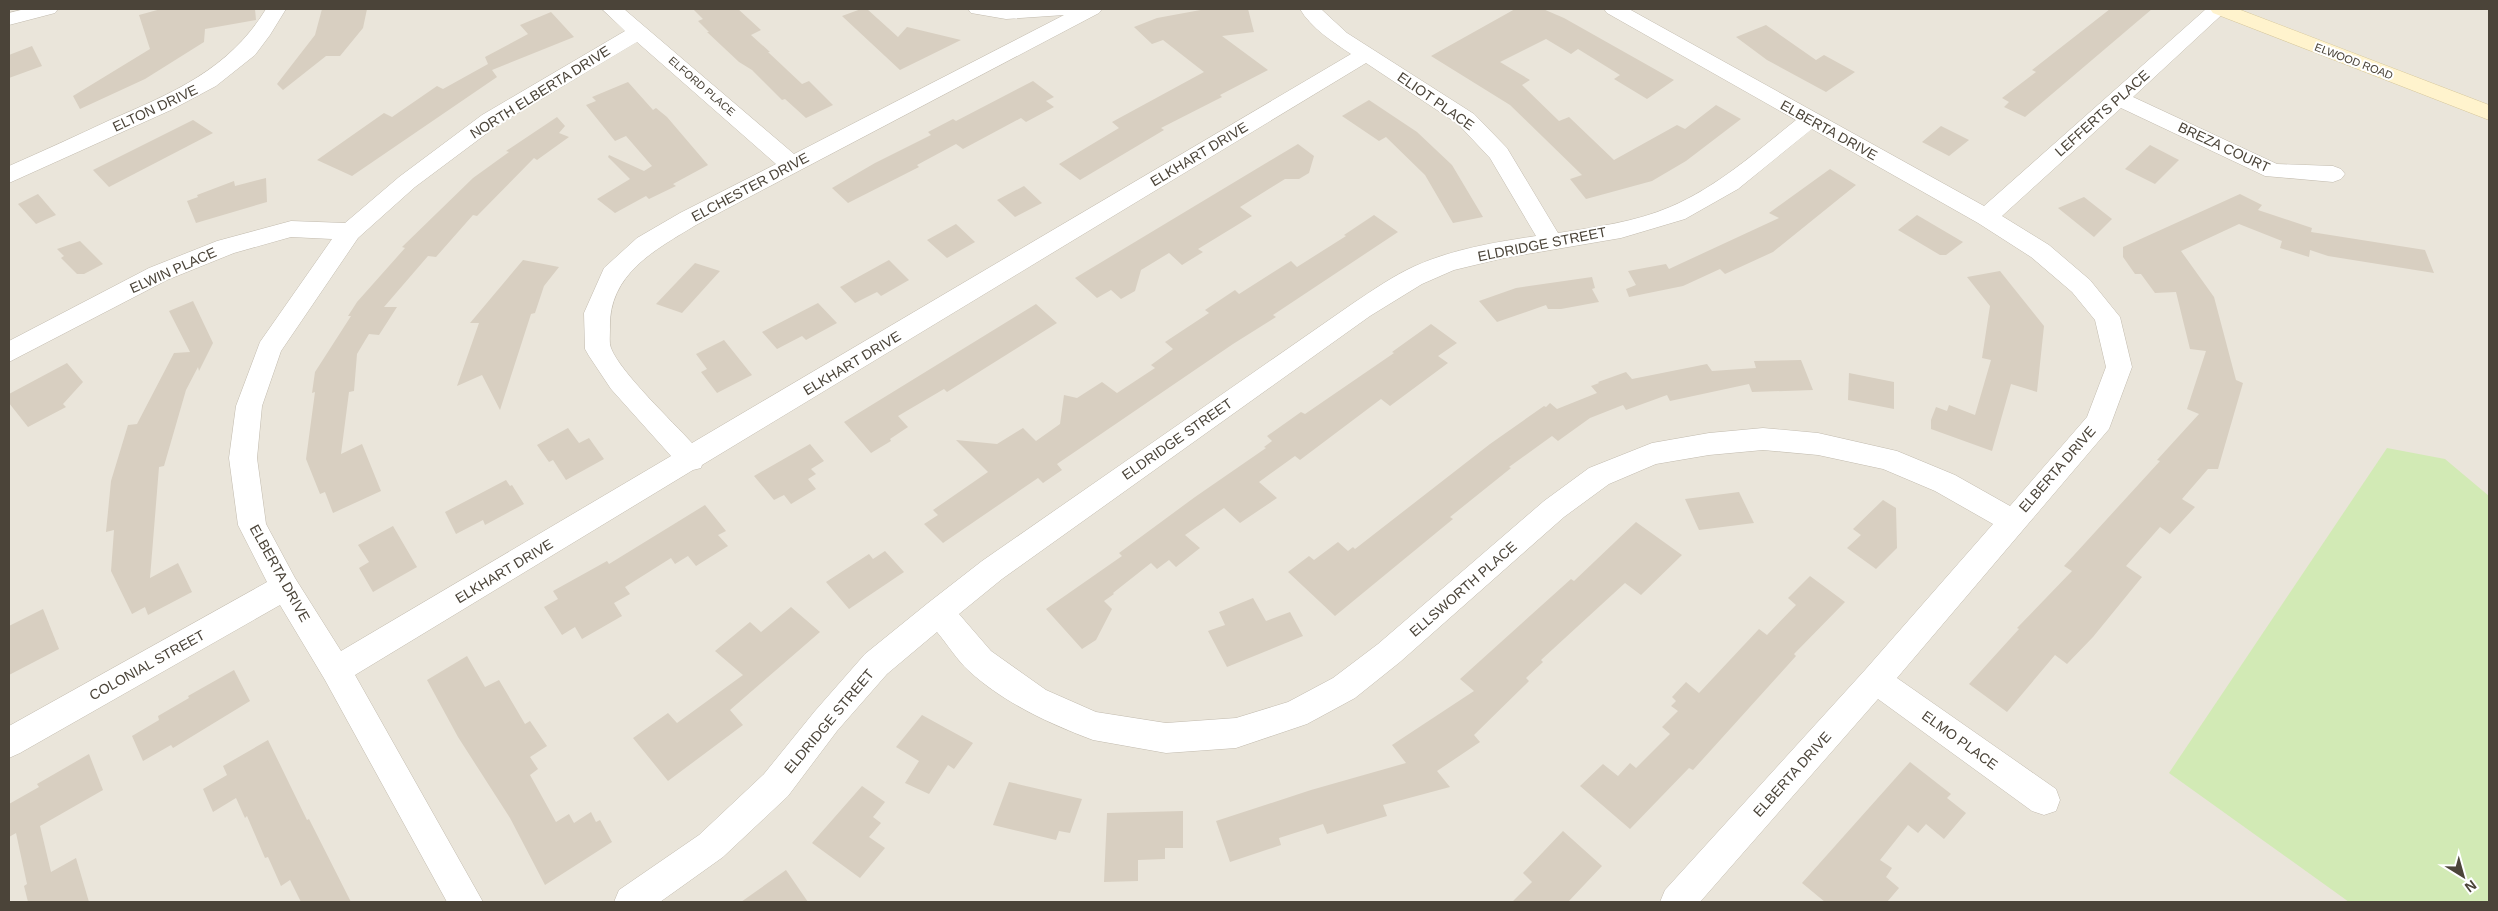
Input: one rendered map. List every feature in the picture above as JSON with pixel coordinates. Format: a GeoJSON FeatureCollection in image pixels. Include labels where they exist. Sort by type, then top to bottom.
{"type":"FeatureCollection","features":[{"type":"Feature","properties":{"kind":"main road","name":"ELWOOD ROAD"},"geometry":{"type":"LineString","coordinates":[[2219,9],[2489,113]]}},
{"type":"Feature","properties":{"kind":"street"},"geometry":{"type":"LineString","coordinates":[[9,19],[48,9]]}},
{"type":"Feature","properties":{"kind":"street","name":"ELTON DRIVE"},"geometry":{"type":"LineString","coordinates":[[9,175],[202,86],[238,59],[266,30],[276,9]]}},
{"type":"Feature","properties":{"kind":"street","name":"ELFORD PLACE"},"geometry":{"type":"LineString","coordinates":[[612,9],[640,31],[791,164]]}},
{"type":"Feature","properties":{"kind":"street"},"geometry":{"type":"LineString","coordinates":[[978,9],[1006,13],[1064,9]]}},
{"type":"Feature","properties":{"kind":"street","name":"ELCHESTER DRIVE"},"geometry":{"type":"LineString","coordinates":[[691,460],[620,382],[598,349],[597,313],[613,274],[646,244],[791,164],[1092,9]]}},
{"type":"Feature","properties":{"kind":"street","name":"ELIOT PLACE"},"geometry":{"type":"LineString","coordinates":[[1310,9],[1340,37],[1466,119],[1499,153],[1552,243]]}},
{"type":"Feature","properties":{"kind":"street","name":"ELBERTA DRIVE"},"geometry":{"type":"LineString","coordinates":[[1614,9],[1986,217],[2040,251],[2081,286],[2107,317],[2119,367],[2099,422],[1876,680],[1678,902]]}},
{"type":"Feature","properties":{"kind":"street","name":"LEFFERTS PLACE"},"geometry":{"type":"LineString","coordinates":[[1986,217],[2219,9]]}},
{"type":"Feature","properties":{"kind":"street","name":"NORTH ELBERTA DRIVE"},"geometry":{"type":"LineString","coordinates":[[350,232],[407,182],[490,120],[640,31]]}},
{"type":"Feature","properties":{"kind":"street","name":"ELKHART DRIVE"},"geometry":{"type":"LineString","coordinates":[[336,670],[691,460],[1366,54]]}},
{"type":"Feature","properties":{"kind":"street","name":"BREZA COURT"},"geometry":{"type":"LineString","coordinates":[[2120,99],[2273,171],[2334,174]]}},
{"type":"Feature","properties":{"kind":"street","name":"ELDRIDGE STREET"},"geometry":{"type":"LineString","coordinates":[[630,902],[711,846],[762,799],[776,785],[826,721],[876,664],[938,612],[1008,558],[1361,310],[1405,281],[1446,263],[1492,252],[1552,243],[1628,228],[1677,213],[1720,190],[1810,120]]}},
{"type":"Feature","properties":{"kind":"street","name":"ELWIN PLACE"},"geometry":{"type":"LineString","coordinates":[[9,352],[158,274],[226,247],[291,230],[350,232]]}},
{"type":"Feature","properties":{"kind":"street","name":"ELBERTA DRIVE"},"geometry":{"type":"LineString","coordinates":[[350,232],[269,349],[249,406],[243,458],[252,525],[285,587],[336,670],[466,902]]}},
{"type":"Feature","properties":{"kind":"street","name":"ELLSWORTH PLACE"},"geometry":{"type":"LineString","coordinates":[[938,612],[980,661],[1035,700],[1093,726],[1166,738],[1236,733],[1296,714],[1344,688],[1389,653],[1554,509],[1599,476],[1652,454],[1709,444],[1763,439],[1818,444],[1887,459],[1945,483],[2012,521]]}},
{"type":"Feature","properties":{"kind":"street","name":"COLONIAL STREET"},"geometry":{"type":"LineString","coordinates":[[9,743],[285,587]]}},
{"type":"Feature","properties":{"kind":"street","name":"ELMO PLACE"},"geometry":{"type":"LineString","coordinates":[[1876,680],[2044,800]]}},
{"type":"Feature","properties":{"kind":"shaded area"},"geometry":{"type":"Polygon","coordinates":[[[9,9],[2489,9],[2489,902],[9,902],[9,9]]]}},
{"type":"Feature","properties":{"kind":"green space"},"geometry":{"type":"Polygon","coordinates":[[[2387,448],[2445,459],[2489,496],[2489,902],[2349,902],[2169,773],[2387,448]]]}},
{"type":"Feature","properties":{"kind":"building"},"geometry":{"type":"Polygon","coordinates":[[[161,9],[255,9],[256,20],[205,29],[204,42],[145,79],[80,109],[73,96],[150,49],[139,15],[161,9]]]}},
{"type":"Feature","properties":{"kind":"building"},"geometry":{"type":"Polygon","coordinates":[[[322,9],[367,9],[363,28],[340,56],[326,56],[283,90],[277,84],[315,35],[322,9]]]}},
{"type":"Feature","properties":{"kind":"building"},"geometry":{"type":"Polygon","coordinates":[[[693,9],[738,9],[761,30],[751,35],[802,84],[809,81],[833,105],[806,118],[785,99],[782,100],[752,70],[739,62],[707,32],[709,32],[698,21],[703,19],[693,9]]]}},
{"type":"Feature","properties":{"kind":"building"},"geometry":{"type":"Polygon","coordinates":[[[861,9],[867,9],[898,37],[907,27],[961,40],[900,70],[842,16],[861,9]]]}},
{"type":"Feature","properties":{"kind":"building"},"geometry":{"type":"Polygon","coordinates":[[[1206,9],[1248,9],[1254,32],[1222,36],[1268,70],[1220,95],[1222,97],[1161,128],[1164,130],[1080,180],[1059,164],[1119,128],[1112,122],[1204,72],[1163,40],[1152,44],[1134,27],[1157,18],[1206,9]]]}},
{"type":"Feature","properties":{"kind":"building"},"geometry":{"type":"Polygon","coordinates":[[[1515,9],[1543,9],[1564,18],[1674,80],[1647,99],[1614,79],[1620,75],[1578,49],[1571,54],[1546,39],[1500,62],[1530,80],[1522,85],[1559,121],[1569,117],[1614,160],[1677,125],[1685,129],[1716,105],[1741,119],[1686,161],[1652,181],[1586,199],[1570,179],[1582,175],[1510,105],[1431,56],[1515,9]]]}},
{"type":"Feature","properties":{"kind":"building"},"geometry":{"type":"Polygon","coordinates":[[[2110,9],[2152,9],[2025,117],[2004,107],[2009,102],[2002,98],[2036,72],[2032,70],[2110,9]]]}},
{"type":"Feature","properties":{"kind":"building"},"geometry":{"type":"Polygon","coordinates":[[[551,12],[574,37],[492,70],[497,77],[352,176],[317,160],[384,113],[392,117],[437,86],[443,89],[488,64],[485,57],[528,34],[520,25],[551,12]]]}},
{"type":"Feature","properties":{"kind":"building"},"geometry":{"type":"Polygon","coordinates":[[[1766,25],[1816,60],[1824,55],[1855,72],[1826,92],[1767,60],[1736,37],[1766,25]]]}},
{"type":"Feature","properties":{"kind":"building"},"geometry":{"type":"Polygon","coordinates":[[[32,46],[42,66],[9,78],[9,55],[32,46]]]}},
{"type":"Feature","properties":{"kind":"building"},"geometry":{"type":"Polygon","coordinates":[[[1033,81],[1054,97],[1046,101],[1054,107],[1026,122],[1021,118],[963,149],[956,144],[917,165],[919,167],[848,203],[832,188],[875,163],[931,135],[928,132],[953,119],[956,121],[1033,81]]]}},
{"type":"Feature","properties":{"kind":"building"},"geometry":{"type":"Polygon","coordinates":[[[628,82],[653,110],[656,108],[667,117],[708,165],[673,184],[676,186],[649,199],[646,196],[615,213],[597,199],[630,179],[608,157],[609,155],[644,171],[652,166],[626,136],[615,141],[586,105],[596,101],[592,97],[628,82]]]}},
{"type":"Feature","properties":{"kind":"building"},"geometry":{"type":"Polygon","coordinates":[[[1369,100],[1417,132],[1452,165],[1483,217],[1453,223],[1425,175],[1386,137],[1379,141],[1342,116],[1369,100]]]}},
{"type":"Feature","properties":{"kind":"building"},"geometry":{"type":"Polygon","coordinates":[[[557,117],[565,126],[559,133],[569,137],[537,160],[534,158],[477,216],[473,215],[436,257],[428,256],[384,307],[397,307],[379,335],[369,334],[357,354],[354,391],[349,392],[341,454],[362,444],[381,491],[333,513],[325,492],[320,494],[306,459],[315,392],[312,393],[315,372],[351,316],[348,316],[357,302],[405,248],[402,247],[473,178],[509,152],[506,151],[557,117]]]}},
{"type":"Feature","properties":{"kind":"building"},"geometry":{"type":"Polygon","coordinates":[[[193,120],[213,133],[109,187],[93,170],[193,120]]]}},
{"type":"Feature","properties":{"kind":"building"},"geometry":{"type":"Polygon","coordinates":[[[1941,126],[1969,140],[1949,156],[1922,142],[1941,126]]]}},
{"type":"Feature","properties":{"kind":"building"},"geometry":{"type":"Polygon","coordinates":[[[1298,144],[1314,156],[1309,173],[1299,179],[1285,179],[1240,207],[1252,216],[1198,249],[1203,252],[1182,265],[1169,253],[1141,270],[1135,291],[1121,299],[1111,290],[1097,298],[1075,278],[1298,144]]]}},
{"type":"Feature","properties":{"kind":"building"},"geometry":{"type":"Polygon","coordinates":[[[2150,145],[2179,160],[2155,184],[2125,169],[2150,145]]]}},
{"type":"Feature","properties":{"kind":"building"},"geometry":{"type":"Polygon","coordinates":[[[1830,169],[1856,185],[1773,252],[1725,274],[1720,269],[1683,286],[1629,297],[1626,289],[1636,285],[1628,271],[1666,264],[1669,269],[1779,218],[1769,213],[1830,169]]]}},
{"type":"Feature","properties":{"kind":"building"},"geometry":{"type":"Polygon","coordinates":[[[266,178],[267,202],[196,223],[187,201],[198,197],[197,195],[234,181],[235,186],[266,178]]]}},
{"type":"Feature","properties":{"kind":"building"},"geometry":{"type":"Polygon","coordinates":[[[1024,186],[1042,203],[1015,217],[997,200],[1024,186]]]}},
{"type":"Feature","properties":{"kind":"building"},"geometry":{"type":"Polygon","coordinates":[[[38,194],[56,215],[36,224],[18,204],[38,194]]]}},
{"type":"Feature","properties":{"kind":"building"},"geometry":{"type":"Polygon","coordinates":[[[2240,194],[2262,205],[2258,210],[2312,228],[2311,232],[2425,250],[2434,273],[2328,256],[2310,250],[2309,257],[2280,248],[2282,241],[2239,224],[2181,251],[2214,297],[2236,380],[2243,383],[2218,469],[2208,469],[2182,499],[2195,507],[2170,534],[2160,527],[2126,566],[2142,577],[2093,637],[2067,664],[2055,655],[2007,712],[1969,684],[2019,629],[2017,628],[2072,571],[2064,566],[2160,461],[2157,460],[2199,414],[2187,409],[2206,351],[2190,349],[2176,292],[2155,293],[2141,274],[2135,274],[2123,257],[2123,247],[2240,194]]]}},
{"type":"Feature","properties":{"kind":"building"},"geometry":{"type":"Polygon","coordinates":[[[2084,197],[2112,219],[2094,237],[2058,208],[2084,197]]]}},
{"type":"Feature","properties":{"kind":"building"},"geometry":{"type":"Polygon","coordinates":[[[1374,215],[1398,232],[1273,315],[1276,317],[1233,344],[1057,464],[1062,470],[1043,483],[1038,478],[943,543],[924,524],[938,515],[933,510],[988,472],[956,440],[997,444],[1023,428],[1036,441],[1060,424],[1064,395],[1077,398],[1102,382],[1117,393],[1155,368],[1151,365],[1173,349],[1165,342],[1209,313],[1205,310],[1235,290],[1239,294],[1291,261],[1297,267],[1346,236],[1344,235],[1374,215]]]}},
{"type":"Feature","properties":{"kind":"building"},"geometry":{"type":"Polygon","coordinates":[[[1917,215],[1963,242],[1946,255],[1940,255],[1898,230],[1917,215]]]}},
{"type":"Feature","properties":{"kind":"building"},"geometry":{"type":"Polygon","coordinates":[[[956,224],[975,242],[947,258],[927,240],[956,224]]]}},
{"type":"Feature","properties":{"kind":"building"},"geometry":{"type":"Polygon","coordinates":[[[80,241],[103,264],[84,274],[77,274],[61,258],[64,256],[57,249],[80,241]]]}},
{"type":"Feature","properties":{"kind":"building"},"geometry":{"type":"Polygon","coordinates":[[[523,260],[559,267],[544,286],[535,313],[531,314],[500,410],[482,375],[457,386],[479,323],[470,323],[523,260]]]}},
{"type":"Feature","properties":{"kind":"building"},"geometry":{"type":"Polygon","coordinates":[[[889,260],[909,280],[881,296],[877,292],[855,303],[840,287],[889,260]]]}},
{"type":"Feature","properties":{"kind":"building"},"geometry":{"type":"Polygon","coordinates":[[[695,263],[720,271],[682,313],[656,304],[695,263]]]}},
{"type":"Feature","properties":{"kind":"building"},"geometry":{"type":"Polygon","coordinates":[[[2000,271],[2044,326],[2037,392],[2011,384],[1992,451],[1931,429],[1931,420],[1936,407],[1947,411],[1949,405],[1975,415],[1991,360],[1982,358],[1990,306],[1967,277],[2000,271]]]}},
{"type":"Feature","properties":{"kind":"building"},"geometry":{"type":"Polygon","coordinates":[[[1592,277],[1595,288],[1592,289],[1599,302],[1561,309],[1548,309],[1546,305],[1497,322],[1479,301],[1516,288],[1592,277]]]}},
{"type":"Feature","properties":{"kind":"building"},"geometry":{"type":"Polygon","coordinates":[[[193,301],[213,343],[199,371],[198,367],[186,390],[164,466],[159,467],[150,578],[178,563],[192,592],[148,615],[145,607],[132,614],[111,571],[114,530],[106,532],[111,481],[128,425],[137,424],[174,353],[190,352],[169,311],[193,301]]]}},
{"type":"Feature","properties":{"kind":"building"},"geometry":{"type":"Polygon","coordinates":[[[818,303],[837,323],[806,340],[802,336],[777,349],[762,332],[818,303]]]}},
{"type":"Feature","properties":{"kind":"building"},"geometry":{"type":"Polygon","coordinates":[[[1036,304],[1057,323],[947,392],[944,389],[898,416],[908,427],[890,439],[891,441],[871,453],[844,422],[1036,304]]]}},
{"type":"Feature","properties":{"kind":"building"},"geometry":{"type":"Polygon","coordinates":[[[1431,324],[1457,343],[1438,356],[1448,363],[1390,406],[1381,399],[1300,460],[1295,456],[1259,482],[1277,498],[1240,523],[1224,508],[1185,535],[1200,548],[1176,567],[1169,560],[1157,569],[1151,563],[1113,593],[1104,601],[1112,609],[1096,640],[1082,649],[1046,609],[1122,556],[1119,553],[1195,497],[1266,448],[1264,447],[1272,441],[1267,436],[1301,412],[1305,414],[1394,353],[1392,352],[1431,324]]]}},
{"type":"Feature","properties":{"kind":"building"},"geometry":{"type":"Polygon","coordinates":[[[724,340],[752,375],[717,393],[701,372],[707,369],[696,354],[724,340]]]}},
{"type":"Feature","properties":{"kind":"building"},"geometry":{"type":"Polygon","coordinates":[[[1801,360],[1813,390],[1752,392],[1749,384],[1670,401],[1667,395],[1626,410],[1623,405],[1590,418],[1558,441],[1552,436],[1509,467],[1511,468],[1450,517],[1453,519],[1335,616],[1288,572],[1309,556],[1314,560],[1338,542],[1348,551],[1353,547],[1355,549],[1490,444],[1544,406],[1546,407],[1550,403],[1557,409],[1597,393],[1591,386],[1598,382],[1626,372],[1632,379],[1707,364],[1712,371],[1756,368],[1754,361],[1801,360]]]}},
{"type":"Feature","properties":{"kind":"building"},"geometry":{"type":"Polygon","coordinates":[[[67,363],[83,382],[63,404],[66,407],[28,427],[9,403],[9,394],[67,363]]]}},
{"type":"Feature","properties":{"kind":"building"},"geometry":{"type":"Polygon","coordinates":[[[1849,373],[1894,382],[1894,409],[1848,400],[1849,373]]]}},
{"type":"Feature","properties":{"kind":"building"},"geometry":{"type":"Polygon","coordinates":[[[568,428],[579,443],[589,438],[604,459],[566,480],[553,460],[549,462],[537,445],[568,428]]]}},
{"type":"Feature","properties":{"kind":"building"},"geometry":{"type":"Polygon","coordinates":[[[810,444],[824,461],[811,469],[816,474],[808,479],[816,489],[791,504],[784,495],[774,500],[754,476],[810,444]]]}},
{"type":"Feature","properties":{"kind":"building"},"geometry":{"type":"Polygon","coordinates":[[[506,480],[510,486],[512,485],[524,504],[485,525],[483,520],[456,534],[445,512],[506,480]]]}},
{"type":"Feature","properties":{"kind":"building"},"geometry":{"type":"Polygon","coordinates":[[[1739,492],[1754,523],[1699,530],[1685,499],[1739,492]]]}},
{"type":"Feature","properties":{"kind":"building"},"geometry":{"type":"Polygon","coordinates":[[[1883,500],[1896,508],[1897,548],[1876,569],[1847,548],[1861,535],[1853,529],[1883,500]]]}},
{"type":"Feature","properties":{"kind":"building"},"geometry":{"type":"Polygon","coordinates":[[[705,505],[726,531],[718,535],[728,546],[696,566],[688,556],[675,564],[671,558],[625,587],[630,594],[614,603],[622,616],[582,639],[575,627],[562,635],[544,607],[558,599],[553,591],[607,561],[609,564],[705,505]]]}},
{"type":"Feature","properties":{"kind":"building"},"geometry":{"type":"Polygon","coordinates":[[[1636,522],[1682,555],[1641,595],[1625,583],[1541,660],[1543,662],[1526,678],[1529,681],[1474,735],[1480,742],[1437,771],[1450,787],[1383,805],[1387,816],[1327,834],[1323,824],[1279,838],[1281,845],[1230,862],[1216,821],[1311,790],[1406,763],[1392,745],[1474,691],[1460,679],[1571,579],[1574,581],[1636,522]]]}},
{"type":"Feature","properties":{"kind":"building"},"geometry":{"type":"Polygon","coordinates":[[[393,526],[417,567],[373,592],[359,568],[369,562],[358,545],[393,526]]]}},
{"type":"Feature","properties":{"kind":"building"},"geometry":{"type":"Polygon","coordinates":[[[885,551],[904,572],[849,609],[826,582],[869,554],[873,559],[885,551]]]}},
{"type":"Feature","properties":{"kind":"building"},"geometry":{"type":"Polygon","coordinates":[[[1810,576],[1845,602],[1794,654],[1796,656],[1693,770],[1689,768],[1630,829],[1580,786],[1603,764],[1618,776],[1630,763],[1636,768],[1670,734],[1662,727],[1678,711],[1671,706],[1676,701],[1672,697],[1686,682],[1699,693],[1759,629],[1767,635],[1796,605],[1788,598],[1810,576]]]}},
{"type":"Feature","properties":{"kind":"building"},"geometry":{"type":"Polygon","coordinates":[[[1253,598],[1266,621],[1290,612],[1303,636],[1227,667],[1208,631],[1225,625],[1219,612],[1253,598]]]}},
{"type":"Feature","properties":{"kind":"building"},"geometry":{"type":"Polygon","coordinates":[[[791,607],[820,632],[730,710],[743,725],[668,781],[633,738],[668,713],[677,723],[743,675],[715,651],[750,622],[761,632],[791,607]]]}},
{"type":"Feature","properties":{"kind":"building"},"geometry":{"type":"Polygon","coordinates":[[[43,609],[59,649],[9,675],[9,626],[43,609]]]}},
{"type":"Feature","properties":{"kind":"building"},"geometry":{"type":"Polygon","coordinates":[[[467,656],[485,687],[499,680],[525,724],[530,721],[547,746],[530,757],[538,769],[530,775],[556,822],[569,814],[574,823],[591,812],[596,822],[600,820],[612,842],[545,885],[510,818],[458,737],[427,680],[467,656]]]}},
{"type":"Feature","properties":{"kind":"building"},"geometry":{"type":"Polygon","coordinates":[[[234,670],[250,701],[173,748],[171,745],[143,761],[132,736],[159,720],[158,716],[189,698],[188,696],[234,670]]]}},
{"type":"Feature","properties":{"kind":"building"},"geometry":{"type":"Polygon","coordinates":[[[922,715],[973,743],[954,769],[948,765],[929,794],[905,783],[919,761],[896,747],[922,715]]]}},
{"type":"Feature","properties":{"kind":"building"},"geometry":{"type":"Polygon","coordinates":[[[268,740],[307,820],[309,819],[351,902],[301,902],[290,880],[281,886],[268,857],[265,858],[247,816],[245,818],[236,798],[213,812],[203,789],[227,775],[223,766],[268,740]]]}},
{"type":"Feature","properties":{"kind":"building"},"geometry":{"type":"Polygon","coordinates":[[[89,754],[103,790],[40,826],[51,872],[76,858],[89,902],[28,902],[24,886],[27,884],[16,833],[9,837],[9,804],[39,787],[37,784],[89,754]]]}},
{"type":"Feature","properties":{"kind":"building"},"geometry":{"type":"Polygon","coordinates":[[[1910,762],[1951,794],[1947,798],[1966,813],[1944,839],[1926,824],[1918,833],[1908,825],[1880,860],[1892,868],[1886,877],[1899,888],[1887,902],[1825,902],[1802,883],[1910,762]]]}},
{"type":"Feature","properties":{"kind":"building"},"geometry":{"type":"Polygon","coordinates":[[[1009,782],[1082,799],[1070,833],[1059,831],[1056,840],[993,825],[1009,782]]]}},
{"type":"Feature","properties":{"kind":"building"},"geometry":{"type":"Polygon","coordinates":[[[862,786],[885,802],[873,817],[881,823],[869,837],[885,848],[860,878],[812,843],[862,786]]]}},
{"type":"Feature","properties":{"kind":"building"},"geometry":{"type":"Polygon","coordinates":[[[1183,811],[1183,848],[1165,848],[1165,859],[1138,860],[1138,881],[1104,882],[1107,813],[1183,811]]]}},
{"type":"Feature","properties":{"kind":"building"},"geometry":{"type":"Polygon","coordinates":[[[1563,831],[1602,866],[1568,902],[1512,902],[1532,882],[1523,873],[1563,831]]]}},
{"type":"Feature","properties":{"kind":"building"},"geometry":{"type":"Polygon","coordinates":[[[786,870],[808,902],[741,902],[786,870]]]}}]}
